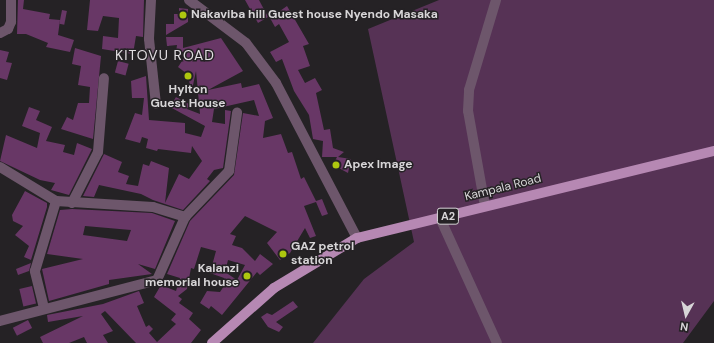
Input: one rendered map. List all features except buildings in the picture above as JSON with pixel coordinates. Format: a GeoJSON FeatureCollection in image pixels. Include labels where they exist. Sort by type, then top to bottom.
{"type":"FeatureCollection","features":[{"type":"Feature","properties":{"kind":"main road","name":"Kampala Road"},"geometry":{"type":"LineString","coordinates":[[212,343],[274,288],[357,238],[714,151]]}},
{"type":"Feature","properties":{"kind":"street"},"geometry":{"type":"LineString","coordinates":[[0,33],[8,29],[11,22],[11,0]]}},
{"type":"Feature","properties":{"kind":"street"},"geometry":{"type":"LineString","coordinates":[[151,0],[149,39],[156,104]]}},
{"type":"Feature","properties":{"kind":"street"},"geometry":{"type":"LineString","coordinates":[[189,0],[246,43],[276,83],[357,238]]}},
{"type":"Feature","properties":{"kind":"street"},"geometry":{"type":"LineString","coordinates":[[485,206],[468,111],[469,90],[496,0]]}},
{"type":"Feature","properties":{"kind":"street"},"geometry":{"type":"LineString","coordinates":[[72,203],[98,152],[104,78]]}},
{"type":"Feature","properties":{"kind":"street"},"geometry":{"type":"LineString","coordinates":[[0,322],[44,308],[157,280],[185,217],[228,170],[237,113]]}},
{"type":"Feature","properties":{"kind":"street"},"geometry":{"type":"LineString","coordinates":[[0,166],[56,201],[153,207],[185,217]]}},
{"type":"Feature","properties":{"kind":"street"},"geometry":{"type":"LineString","coordinates":[[44,308],[35,271],[56,201]]}},
{"type":"Feature","properties":{"kind":"street"},"geometry":{"type":"LineString","coordinates":[[440,218],[497,343]]}},
{"type":"Feature","properties":{"kind":"shaded area"},"geometry":{"type":"Polygon","coordinates":[[[439,0],[714,0],[714,301],[683,343],[313,343],[364,279],[414,242],[368,29],[439,0]]]}},
{"type":"Feature","properties":{"kind":"place","name":"Nakaviba hill Guest house Nyendo Masaka"},"geometry":{"type":"Point","coordinates":[183,15]}},
{"type":"Feature","properties":{"kind":"place","name":"Hylton Guest House"},"geometry":{"type":"Point","coordinates":[188,76]}},
{"type":"Feature","properties":{"kind":"place","name":"Apex Image"},"geometry":{"type":"Point","coordinates":[336,165]}},
{"type":"Feature","properties":{"kind":"place","name":"GAZ petrol station"},"geometry":{"type":"Point","coordinates":[283,254]}},
{"type":"Feature","properties":{"kind":"place","name":"Kalanzi memorial house"},"geometry":{"type":"Point","coordinates":[247,276]}},
{"type":"Feature","properties":{"kind":"district","name":"KITOVU ROAD"},"geometry":{"type":"Point","coordinates":[165,55]}}]}
